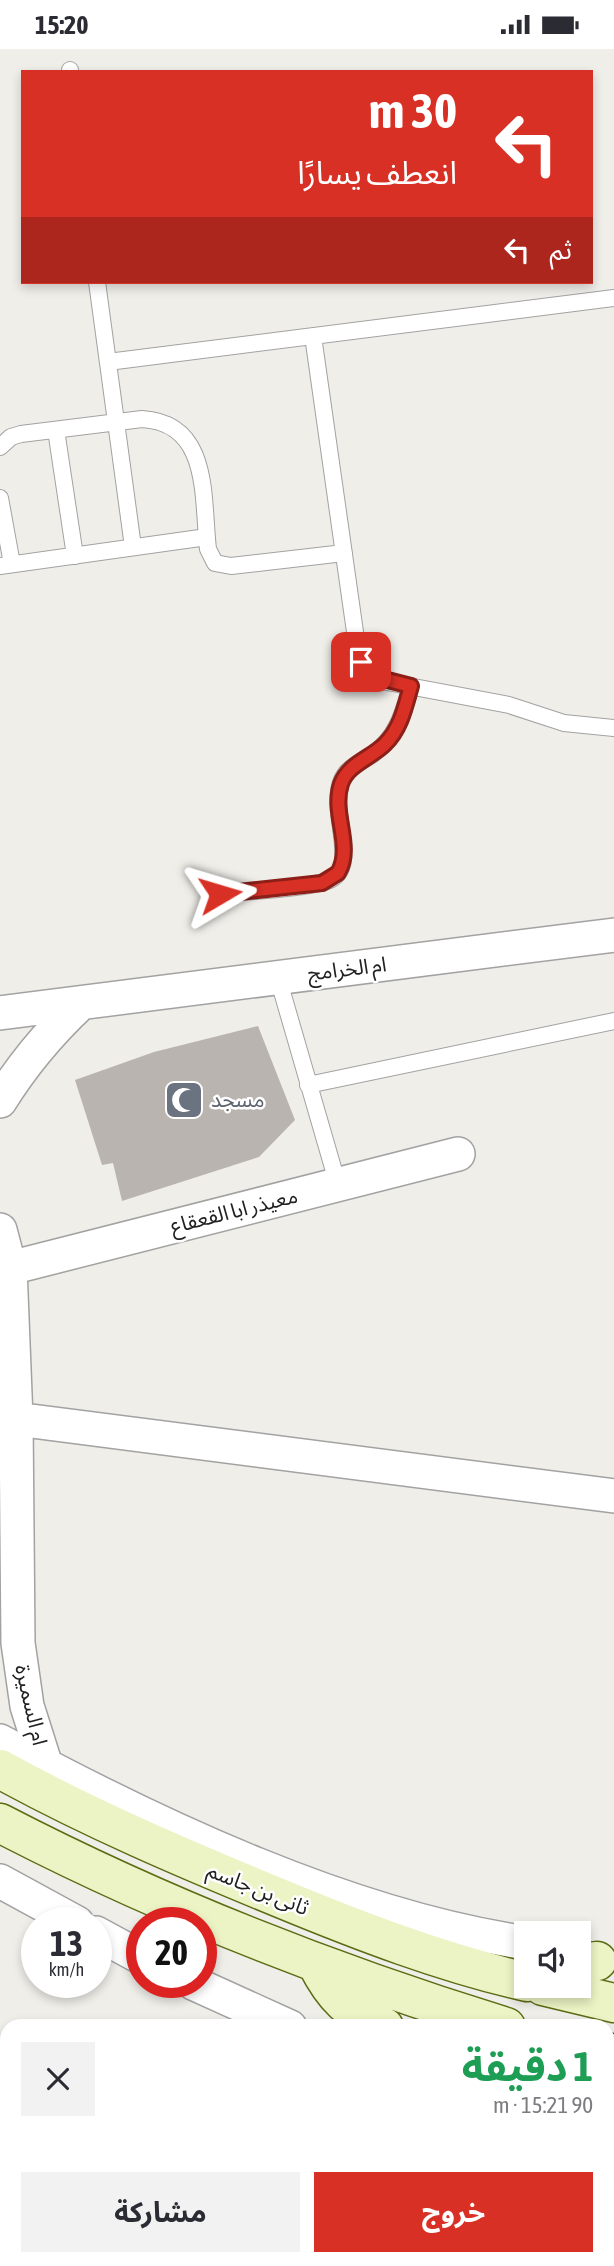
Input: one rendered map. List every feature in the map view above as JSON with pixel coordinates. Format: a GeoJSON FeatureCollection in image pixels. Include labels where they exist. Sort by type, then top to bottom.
{"type":"FeatureCollection","features":[{"type":"Feature","properties":{"kind":"main road","name":"ثانى بن جاسم"},"geometry":{"type":"LineString","coordinates":[[0,1769],[75,1810],[218,1873],[342,1923],[486,1973],[514,1979]]}},
{"type":"Feature","properties":{"kind":"main road"},"geometry":{"type":"LineString","coordinates":[[0,1823],[95,1871],[317,1964],[482,2019]]}},
{"type":"Feature","properties":{"kind":"main road"},"geometry":{"type":"LineString","coordinates":[[317,1964],[337,1999],[366,2019]]}},
{"type":"Feature","properties":{"kind":"main road"},"geometry":{"type":"LineString","coordinates":[[486,1973],[514,1970]]}},
{"type":"Feature","properties":{"kind":"main road"},"geometry":{"type":"LineString","coordinates":[[591,1997],[614,2003]]}},
{"type":"Feature","properties":{"kind":"street","name":"ام الخرامج"},"geometry":{"type":"LineString","coordinates":[[0,1013],[614,935]]}},
{"type":"Feature","properties":{"kind":"street"},"geometry":{"type":"LineString","coordinates":[[0,1101],[20,1069],[48,1034],[81,1003]]}},
{"type":"Feature","properties":{"kind":"street","name":"معيذر ابا القعقاع"},"geometry":{"type":"LineString","coordinates":[[10,1268],[458,1154]]}},
{"type":"Feature","properties":{"kind":"street","name":"ام السميرة"},"geometry":{"type":"LineString","coordinates":[[0,1230],[10,1268],[16,1419],[18,1643],[27,1706],[46,1766]]}},
{"type":"Feature","properties":{"kind":"street"},"geometry":{"type":"LineString","coordinates":[[16,1419],[614,1496]]}},
{"type":"Feature","properties":{"kind":"street","name":"ام السميرة"},"geometry":{"type":"LineString","coordinates":[[0,1676],[18,1643]]}},
{"type":"Feature","properties":{"kind":"street","name":"ثانى بن جاسم"},"geometry":{"type":"LineString","coordinates":[[0,1741],[140,1811],[324,1889],[446,1930],[514,1941]]}},
{"type":"Feature","properties":{"kind":"street"},"geometry":{"type":"LineString","coordinates":[[0,1881],[48,1907]]}},
{"type":"Feature","properties":{"kind":"street"},"geometry":{"type":"LineString","coordinates":[[217,1994],[272,2019]]}},
{"type":"Feature","properties":{"kind":"lane"},"geometry":{"type":"LineString","coordinates":[[97,284],[133,547]]}},
{"type":"Feature","properties":{"kind":"lane"},"geometry":{"type":"LineString","coordinates":[[108,362],[614,298]]}},
{"type":"Feature","properties":{"kind":"lane"},"geometry":{"type":"LineString","coordinates":[[313,337],[361,662],[372,676],[509,705],[564,723],[614,728]]}},
{"type":"Feature","properties":{"kind":"lane"},"geometry":{"type":"LineString","coordinates":[[0,447],[11,437],[21,434],[142,419],[157,421],[185,437],[192,445],[199,462],[210,558],[222,566],[344,553]]}},
{"type":"Feature","properties":{"kind":"lane"},"geometry":{"type":"LineString","coordinates":[[56,430],[75,556]]}},
{"type":"Feature","properties":{"kind":"lane"},"geometry":{"type":"LineString","coordinates":[[0,498],[6,565],[207,537]]}},
{"type":"Feature","properties":{"kind":"lane"},"geometry":{"type":"LineString","coordinates":[[220,894],[322,883],[338,873],[345,856],[338,814],[341,785],[346,773],[393,735],[411,686]]}},
{"type":"Feature","properties":{"kind":"lane"},"geometry":{"type":"LineString","coordinates":[[278,978],[338,1185]]}},
{"type":"Feature","properties":{"kind":"lane"},"geometry":{"type":"LineString","coordinates":[[308,1085],[614,1021]]}},
{"type":"Feature","properties":{"kind":"building","name":"مسجد"},"geometry":{"type":"Polygon","coordinates":[[[258,1026],[295,1120],[259,1157],[122,1201],[113,1163],[102,1165],[75,1080],[154,1052],[258,1026]]]}},
{"type":"Feature","properties":{"kind":"place","name":"مسجد"},"geometry":{"type":"Point","coordinates":[184,1100]}},
{"type":"Feature","properties":{"kind":"route"},"geometry":{"type":"LineString","coordinates":[[220,894],[322,883],[331,879],[343,865],[345,856],[338,814],[341,785],[346,773],[384,745],[393,735],[411,686],[382,681],[372,676],[361,662]]}}]}
